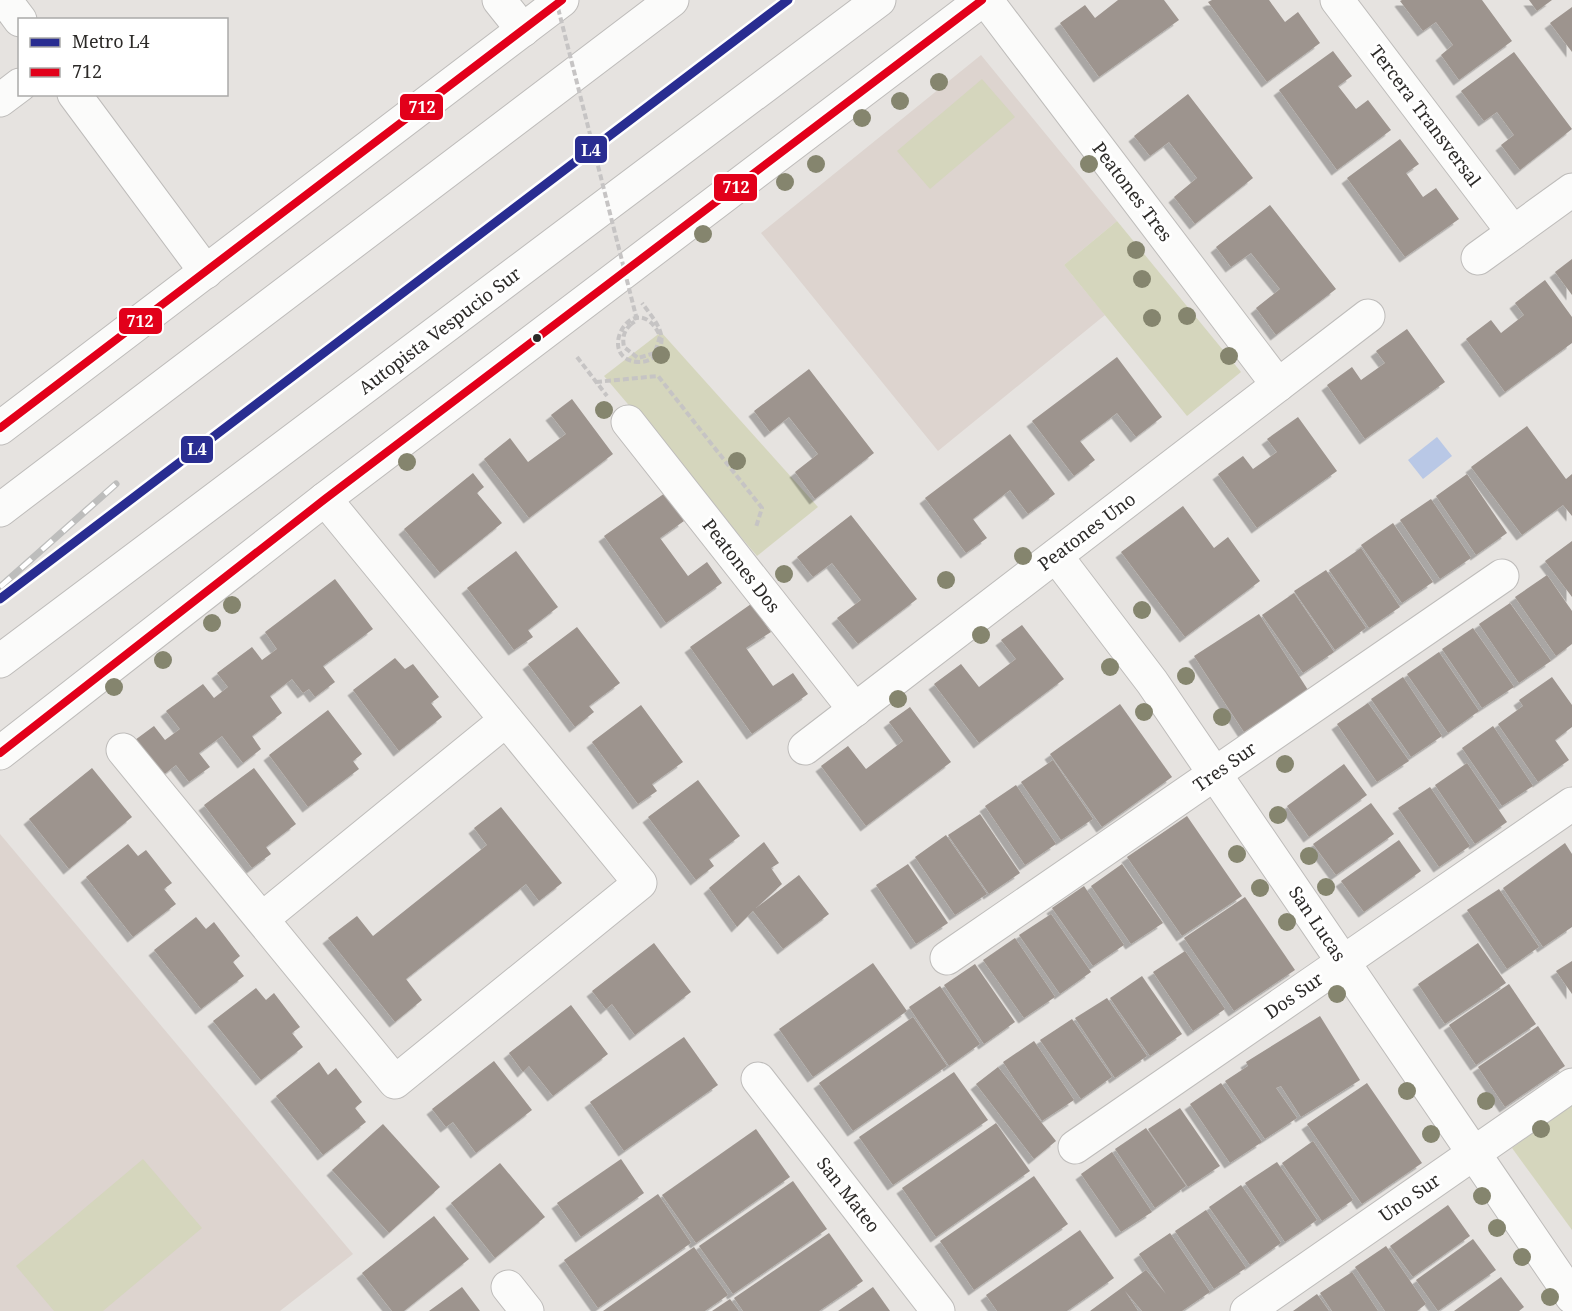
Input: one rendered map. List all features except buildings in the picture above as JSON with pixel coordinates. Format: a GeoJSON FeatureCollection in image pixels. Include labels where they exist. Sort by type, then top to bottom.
{"type":"FeatureCollection","features":[{"type":"Feature","properties":{"kind":"main road"},"geometry":{"type":"LineString","coordinates":[[5,0],[18,18]]}},
{"type":"Feature","properties":{"kind":"main road"},"geometry":{"type":"LineString","coordinates":[[500,0],[523,30]]}},
{"type":"Feature","properties":{"kind":"main road"},"geometry":{"type":"LineString","coordinates":[[0,428],[562,0]]}},
{"type":"Feature","properties":{"kind":"main road"},"geometry":{"type":"LineString","coordinates":[[0,510],[672,0]]}},
{"type":"Feature","properties":{"kind":"main road","name":"Autopista Vespucio Sur"},"geometry":{"type":"LineString","coordinates":[[0,661],[879,0]]}},
{"type":"Feature","properties":{"kind":"main road"},"geometry":{"type":"LineString","coordinates":[[0,753],[325,499],[984,0]]}},
{"type":"Feature","properties":{"kind":"main road","name":"Peatones Tres"},"geometry":{"type":"LineString","coordinates":[[984,0],[1278,385]]}},
{"type":"Feature","properties":{"kind":"main road","name":"Tercera Transversal"},"geometry":{"type":"LineString","coordinates":[[1336,0],[1513,232]]}},
{"type":"Feature","properties":{"kind":"main road"},"geometry":{"type":"LineString","coordinates":[[0,100],[18,86]]}},
{"type":"Feature","properties":{"kind":"main road"},"geometry":{"type":"LineString","coordinates":[[75,96],[206,272]]}},
{"type":"Feature","properties":{"kind":"main road"},"geometry":{"type":"LineString","coordinates":[[1478,258],[1572,190]]}},
{"type":"Feature","properties":{"kind":"main road","name":"Peatones Uno"},"geometry":{"type":"LineString","coordinates":[[805,748],[1368,316]]}},
{"type":"Feature","properties":{"kind":"main road","name":"Peatones Dos"},"geometry":{"type":"LineString","coordinates":[[627,422],[855,710]]}},
{"type":"Feature","properties":{"kind":"main road"},"geometry":{"type":"LineString","coordinates":[[123,750],[395,1082],[640,883],[325,499]]}},
{"type":"Feature","properties":{"kind":"main road","name":"San Lucas"},"geometry":{"type":"LineString","coordinates":[[1056,555],[1152,682],[1572,1297]]}},
{"type":"Feature","properties":{"kind":"main road","name":"Tres Sur"},"geometry":{"type":"LineString","coordinates":[[947,958],[1502,576]]}},
{"type":"Feature","properties":{"kind":"main road"},"geometry":{"type":"LineString","coordinates":[[262,919],[506,720]]}},
{"type":"Feature","properties":{"kind":"main road","name":"Dos Sur"},"geometry":{"type":"LineString","coordinates":[[1075,1148],[1572,804]]}},
{"type":"Feature","properties":{"kind":"main road","name":"San Mateo"},"geometry":{"type":"LineString","coordinates":[[758,1079],[938,1311]]}},
{"type":"Feature","properties":{"kind":"main road","name":"Uno Sur"},"geometry":{"type":"LineString","coordinates":[[1247,1311],[1572,1085]]}},
{"type":"Feature","properties":{"kind":"path"},"geometry":{"type":"LineString","coordinates":[[556,0],[600,171],[605,194],[620,251],[623,263],[634,308],[637,320],[625,330],[624,347],[639,358],[647,357],[655,353],[660,336],[650,322],[637,318],[628,320],[620,328],[618,339],[620,349],[626,358],[637,362],[647,362],[662,346],[662,335],[658,325],[640,300]]}},
{"type":"Feature","properties":{"kind":"path"},"geometry":{"type":"LineString","coordinates":[[577,357],[627,422]]}},
{"type":"Feature","properties":{"kind":"path"},"geometry":{"type":"LineString","coordinates":[[596,382],[658,376],[755,498],[762,508],[743,568]]}},
{"type":"Feature","properties":{"kind":"shaded area"},"geometry":{"type":"Polygon","coordinates":[[[981,55],[1117,221],[1064,265],[1105,315],[938,451],[761,233],[981,55]]]}},
{"type":"Feature","properties":{"kind":"shaded area"},"geometry":{"type":"Polygon","coordinates":[[[0,834],[353,1254],[280,1311],[0,1311],[0,834]]]}},
{"type":"Feature","properties":{"kind":"green space"},"geometry":{"type":"Polygon","coordinates":[[[982,79],[1015,117],[930,189],[897,151],[982,79]]]}},
{"type":"Feature","properties":{"kind":"green space"},"geometry":{"type":"Polygon","coordinates":[[[1117,221],[1241,372],[1187,416],[1064,265],[1117,221]]]}},
{"type":"Feature","properties":{"kind":"green space"},"geometry":{"type":"Polygon","coordinates":[[[661,332],[818,507],[757,556],[604,376],[661,332]]]}},
{"type":"Feature","properties":{"kind":"green space"},"geometry":{"type":"Polygon","coordinates":[[[1572,1104],[1572,1230],[1512,1148],[1572,1104]]]}},
{"type":"Feature","properties":{"kind":"green space"},"geometry":{"type":"Polygon","coordinates":[[[143,1159],[202,1228],[103,1311],[54,1311],[16,1266],[143,1159]]]}},
{"type":"Feature","properties":{"kind":"water"},"geometry":{"type":"Polygon","coordinates":[[[1437,437],[1452,456],[1423,479],[1408,460],[1437,437]]]}},
{"type":"Feature","properties":{"kind":"railway"},"geometry":{"type":"LineString","coordinates":[[0,587],[116,484]]}},
{"type":"Feature","properties":{"kind":"metro line","name":"L4"},"geometry":{"type":"LineString","coordinates":[[0,599],[788,0]]}},
{"type":"Feature","properties":{"kind":"transit line","name":"712"},"geometry":{"type":"LineString","coordinates":[[0,428],[562,0]]}},
{"type":"Feature","properties":{"kind":"transit line","name":"712"},"geometry":{"type":"LineString","coordinates":[[0,753],[325,499],[982,0]]}}]}
